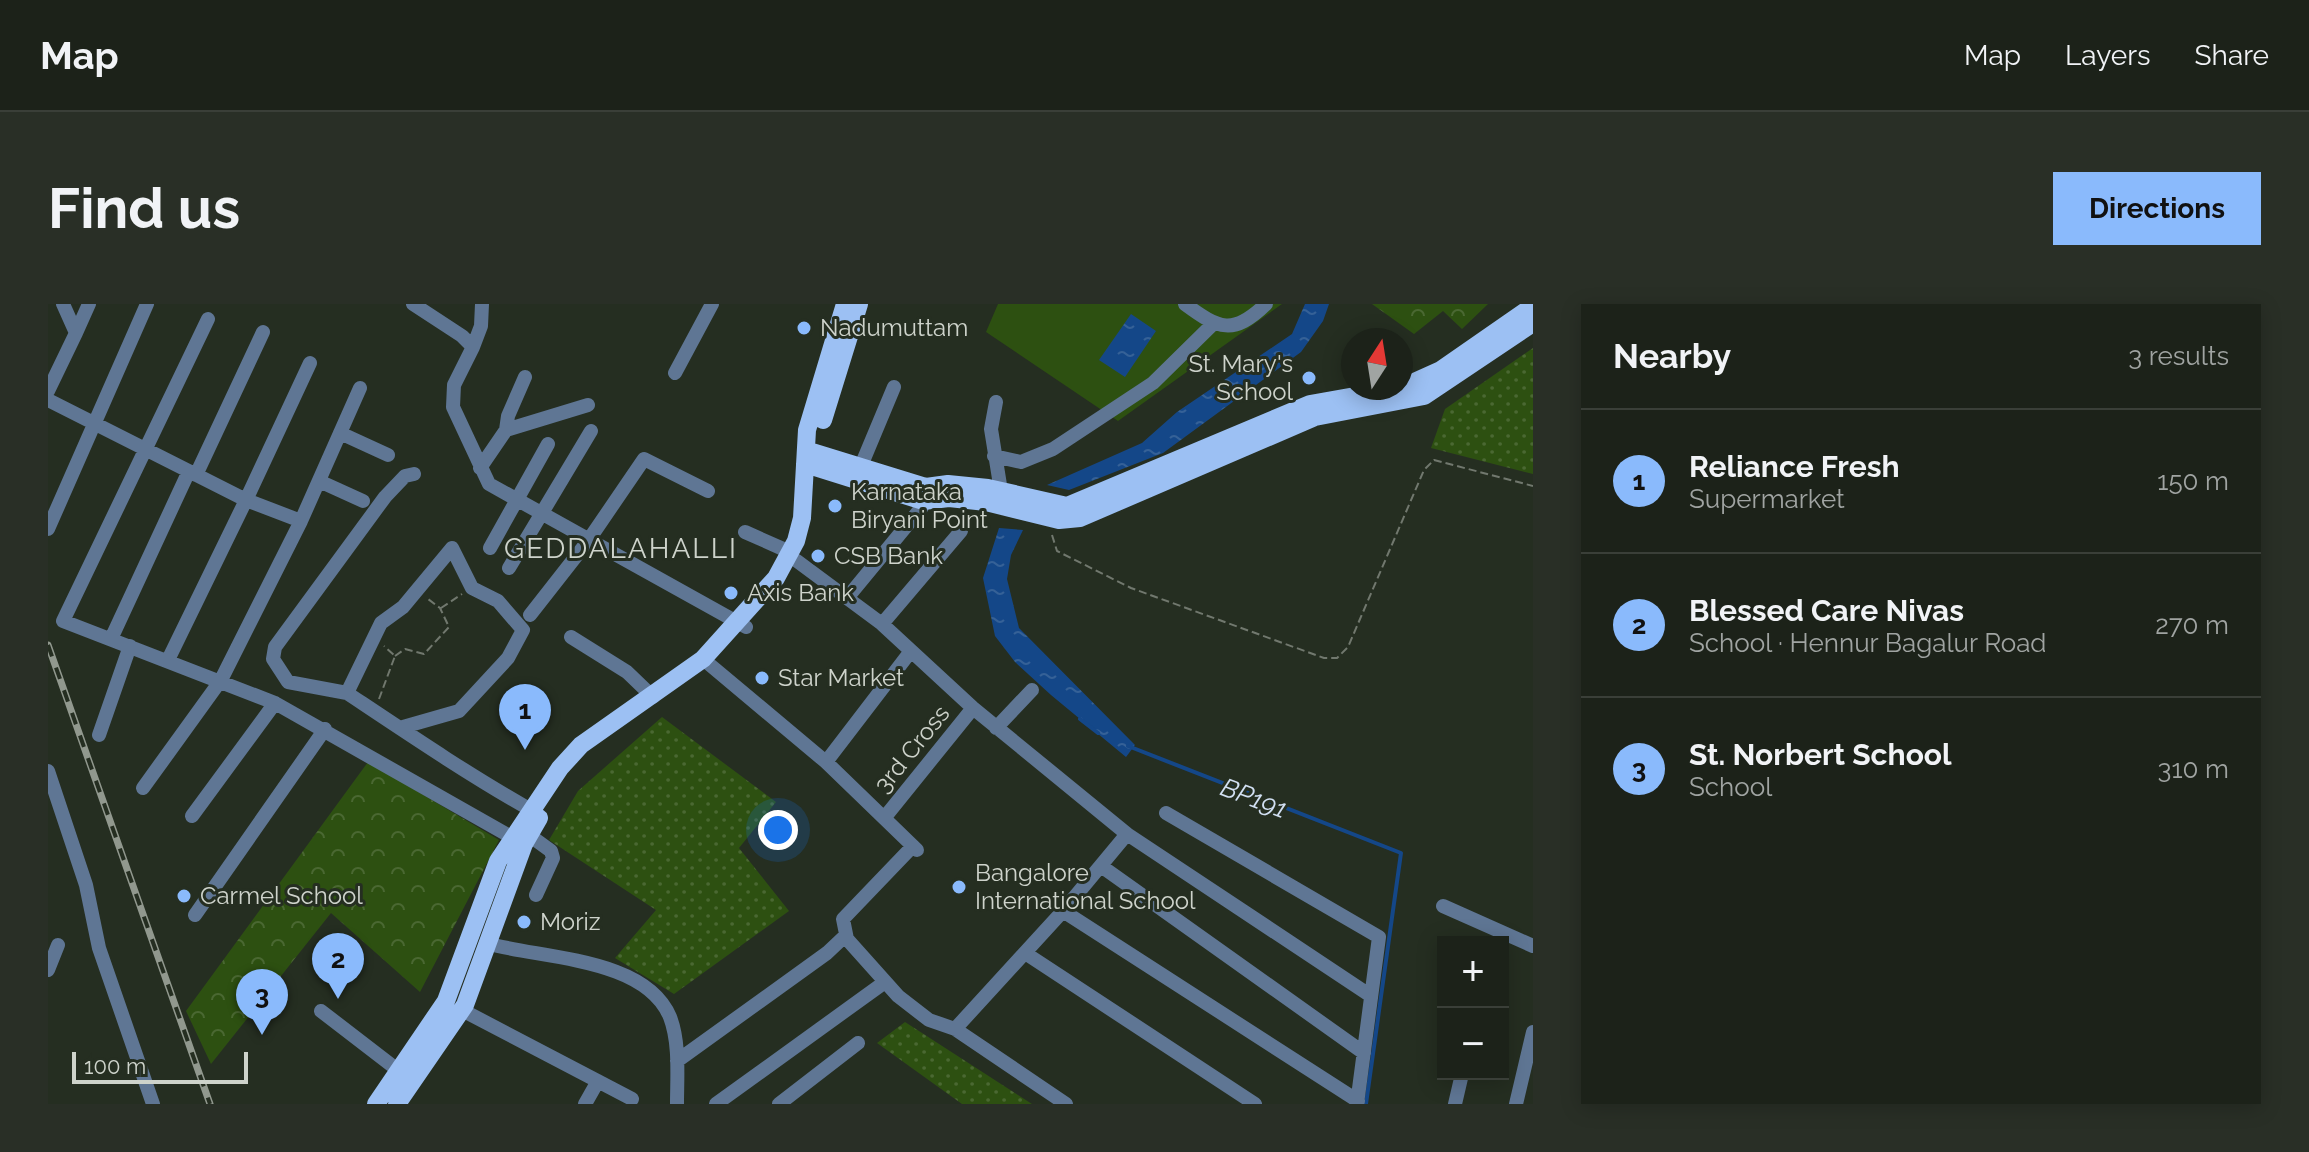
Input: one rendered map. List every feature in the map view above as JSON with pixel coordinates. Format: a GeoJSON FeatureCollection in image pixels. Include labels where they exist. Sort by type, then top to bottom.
{"type":"FeatureCollection","features":[{"type":"Feature","properties":{"kind":"main road"},"geometry":{"type":"LineString","coordinates":[[811,457],[807,430],[845,304]]}},
{"type":"Feature","properties":{"kind":"main road"},"geometry":{"type":"LineString","coordinates":[[376,1104],[446,1001],[498,861],[521,839],[569,774],[590,753],[706,663],[742,625],[794,556],[811,457],[859,304]]}},
{"type":"Feature","properties":{"kind":"main road"},"geometry":{"type":"LineString","coordinates":[[1413,383],[1441,370],[1533,306]]}},
{"type":"Feature","properties":{"kind":"main road"},"geometry":{"type":"LineString","coordinates":[[811,457],[861,466],[926,487],[948,484],[1001,491],[1059,520],[1080,518],[1315,417],[1424,396],[1533,323]]}},
{"type":"Feature","properties":{"kind":"main road"},"geometry":{"type":"LineString","coordinates":[[811,457],[923,501],[1034,506],[1076,504],[1310,404],[1341,399]]}},
{"type":"Feature","properties":{"kind":"main road"},"geometry":{"type":"LineString","coordinates":[[397,1104],[462,1010],[531,810],[560,768],[581,745],[706,663]]}},
{"type":"Feature","properties":{"kind":"street"},"geometry":{"type":"LineString","coordinates":[[63,304],[76,333]]}},
{"type":"Feature","properties":{"kind":"street"},"geometry":{"type":"LineString","coordinates":[[48,391],[89,304]]}},
{"type":"Feature","properties":{"kind":"street"},"geometry":{"type":"LineString","coordinates":[[48,529],[147,304]]}},
{"type":"Feature","properties":{"kind":"street"},"geometry":{"type":"LineString","coordinates":[[413,304],[466,339],[473,347]]}},
{"type":"Feature","properties":{"kind":"street"},"geometry":{"type":"LineString","coordinates":[[482,304],[481,326],[454,385],[453,407],[480,468],[496,490],[742,625]]}},
{"type":"Feature","properties":{"kind":"street"},"geometry":{"type":"LineString","coordinates":[[675,373],[712,304]]}},
{"type":"Feature","properties":{"kind":"street"},"geometry":{"type":"LineString","coordinates":[[1185,304],[1213,324],[1234,326],[1252,318],[1266,304]]}},
{"type":"Feature","properties":{"kind":"street"},"geometry":{"type":"LineString","coordinates":[[208,319],[143,448],[63,621],[275,703],[521,839],[551,851],[553,858],[536,895]]}},
{"type":"Feature","properties":{"kind":"street"},"geometry":{"type":"LineString","coordinates":[[994,456],[1021,462],[1053,449],[1153,383],[1213,324]]}},
{"type":"Feature","properties":{"kind":"street"},"geometry":{"type":"LineString","coordinates":[[111,639],[263,332]]}},
{"type":"Feature","properties":{"kind":"street"},"geometry":{"type":"LineString","coordinates":[[168,660],[310,363]]}},
{"type":"Feature","properties":{"kind":"street"},"geometry":{"type":"LineString","coordinates":[[480,468],[506,430],[508,416],[525,377]]}},
{"type":"Feature","properties":{"kind":"street"},"geometry":{"type":"LineString","coordinates":[[861,466],[894,387]]}},
{"type":"Feature","properties":{"kind":"street"},"geometry":{"type":"LineString","coordinates":[[143,788],[221,680],[301,521],[360,388]]}},
{"type":"Feature","properties":{"kind":"street"},"geometry":{"type":"LineString","coordinates":[[48,400],[246,500],[301,521]]}},
{"type":"Feature","properties":{"kind":"street"},"geometry":{"type":"LineString","coordinates":[[996,402],[991,429],[1001,491]]}},
{"type":"Feature","properties":{"kind":"street"},"geometry":{"type":"LineString","coordinates":[[506,430],[588,405]]}},
{"type":"Feature","properties":{"kind":"street"},"geometry":{"type":"LineString","coordinates":[[509,568],[591,431]]}},
{"type":"Feature","properties":{"kind":"street"},"geometry":{"type":"LineString","coordinates":[[340,433],[388,455]]}},
{"type":"Feature","properties":{"kind":"street"},"geometry":{"type":"LineString","coordinates":[[490,548],[548,444]]}},
{"type":"Feature","properties":{"kind":"street"},"geometry":{"type":"LineString","coordinates":[[530,615],[588,541],[644,459],[708,491]]}},
{"type":"Feature","properties":{"kind":"street"},"geometry":{"type":"LineString","coordinates":[[414,474],[405,476],[385,497],[275,647],[273,659],[288,682],[347,693],[403,727],[478,780],[531,810]]}},
{"type":"Feature","properties":{"kind":"street"},"geometry":{"type":"LineString","coordinates":[[319,481],[363,501]]}},
{"type":"Feature","properties":{"kind":"street"},"geometry":{"type":"LineString","coordinates":[[847,598],[922,507]]}},
{"type":"Feature","properties":{"kind":"street"},"geometry":{"type":"LineString","coordinates":[[882,624],[961,531]]}},
{"type":"Feature","properties":{"kind":"street"},"geometry":{"type":"LineString","coordinates":[[745,532],[794,556],[882,624],[996,728],[1127,834],[1371,996]]}},
{"type":"Feature","properties":{"kind":"street"},"geometry":{"type":"LineString","coordinates":[[347,693],[381,623],[403,607],[452,548],[472,588],[498,601],[523,630],[508,658],[459,711],[403,727]]}},
{"type":"Feature","properties":{"kind":"street"},"geometry":{"type":"LineString","coordinates":[[571,637],[627,672],[653,697]]}},
{"type":"Feature","properties":{"kind":"street"},"geometry":{"type":"LineString","coordinates":[[99,735],[130,646]]}},
{"type":"Feature","properties":{"kind":"street"},"geometry":{"type":"LineString","coordinates":[[826,762],[911,651]]}},
{"type":"Feature","properties":{"kind":"street"},"geometry":{"type":"LineString","coordinates":[[706,663],[826,762],[915,849],[843,919],[845,936],[885,982],[929,1020],[955,1029],[1066,1104]]}},
{"type":"Feature","properties":{"kind":"street"},"geometry":{"type":"LineString","coordinates":[[996,728],[1032,690]]}},
{"type":"Feature","properties":{"kind":"street"},"geometry":{"type":"LineString","coordinates":[[192,816],[275,703]]}},
{"type":"Feature","properties":{"kind":"street","name":"3rd Cross"},"geometry":{"type":"LineString","coordinates":[[885,817],[973,708]]}},
{"type":"Feature","properties":{"kind":"street"},"geometry":{"type":"LineString","coordinates":[[195,915],[325,729]]}},
{"type":"Feature","properties":{"kind":"street"},"geometry":{"type":"LineString","coordinates":[[48,771],[86,885],[99,948],[153,1104]]}},
{"type":"Feature","properties":{"kind":"street"},"geometry":{"type":"LineString","coordinates":[[1063,911],[1357,1102],[1379,937],[1166,813]]}},
{"type":"Feature","properties":{"kind":"street"},"geometry":{"type":"LineString","coordinates":[[955,1029],[1063,911],[1127,834]]}},
{"type":"Feature","properties":{"kind":"street"},"geometry":{"type":"LineString","coordinates":[[1101,866],[1364,1053]]}},
{"type":"Feature","properties":{"kind":"street"},"geometry":{"type":"LineString","coordinates":[[1443,906],[1492,935],[1533,946]]}},
{"type":"Feature","properties":{"kind":"street"},"geometry":{"type":"LineString","coordinates":[[677,1061],[827,953],[845,936]]}},
{"type":"Feature","properties":{"kind":"street"},"geometry":{"type":"LineString","coordinates":[[486,943],[627,975],[655,995],[670,1018],[677,1061],[677,1104]]}},
{"type":"Feature","properties":{"kind":"street"},"geometry":{"type":"LineString","coordinates":[[48,970],[58,945]]}},
{"type":"Feature","properties":{"kind":"street"},"geometry":{"type":"LineString","coordinates":[[1025,953],[1255,1104]]}},
{"type":"Feature","properties":{"kind":"street"},"geometry":{"type":"LineString","coordinates":[[716,1104],[885,982]]}},
{"type":"Feature","properties":{"kind":"street"},"geometry":{"type":"LineString","coordinates":[[462,1010],[632,1099]]}},
{"type":"Feature","properties":{"kind":"street"},"geometry":{"type":"LineString","coordinates":[[321,1011],[399,1071]]}},
{"type":"Feature","properties":{"kind":"street"},"geometry":{"type":"LineString","coordinates":[[1516,1104],[1533,1032]]}},
{"type":"Feature","properties":{"kind":"street"},"geometry":{"type":"LineString","coordinates":[[779,1104],[858,1043]]}},
{"type":"Feature","properties":{"kind":"street"},"geometry":{"type":"LineString","coordinates":[[1455,1104],[1461,1080]]}},
{"type":"Feature","properties":{"kind":"street"},"geometry":{"type":"LineString","coordinates":[[585,1104],[598,1081]]}},
{"type":"Feature","properties":{"kind":"path"},"geometry":{"type":"LineString","coordinates":[[1051,529],[1057,551],[1131,588],[1324,658],[1337,658],[1348,647],[1424,470],[1434,460],[1533,486]]}},
{"type":"Feature","properties":{"kind":"path"},"geometry":{"type":"LineString","coordinates":[[440,608],[472,588]]}},
{"type":"Feature","properties":{"kind":"path"},"geometry":{"type":"LineString","coordinates":[[375,711],[395,656],[405,649],[424,654],[449,627],[440,608],[424,597]]}},
{"type":"Feature","properties":{"kind":"path"},"geometry":{"type":"LineString","coordinates":[[381,643],[395,656]]}},
{"type":"Feature","properties":{"kind":"green space"},"geometry":{"type":"Polygon","coordinates":[[[998,304],[1282,304],[1118,421],[986,332],[998,304]]]}},
{"type":"Feature","properties":{"kind":"green space"},"geometry":{"type":"Polygon","coordinates":[[[1372,304],[1488,304],[1462,329],[1443,311],[1414,334],[1413,328],[1406,328],[1372,304]]]}},
{"type":"Feature","properties":{"kind":"green space"},"geometry":{"type":"Polygon","coordinates":[[[1533,348],[1533,474],[1431,448],[1445,409],[1533,348]]]}},
{"type":"Feature","properties":{"kind":"green space"},"geometry":{"type":"Polygon","coordinates":[[[662,717],[776,802],[739,848],[789,911],[674,994],[615,958],[656,910],[549,840],[578,791],[662,717]]]}},
{"type":"Feature","properties":{"kind":"green space"},"geometry":{"type":"Polygon","coordinates":[[[368,762],[499,840],[420,992],[331,913],[211,1064],[186,1011],[368,762]]]}},
{"type":"Feature","properties":{"kind":"green space"},"geometry":{"type":"Polygon","coordinates":[[[905,1022],[1032,1104],[962,1104],[877,1043],[905,1022]]]}},
{"type":"Feature","properties":{"kind":"water"},"geometry":{"type":"Polygon","coordinates":[[[1305,304],[1329,304],[1323,321],[1301,352],[1163,453],[1069,490],[1047,485],[1142,443],[1177,412],[1292,334],[1305,304]]]}},
{"type":"Feature","properties":{"kind":"water"},"geometry":{"type":"Polygon","coordinates":[[[1131,314],[1156,331],[1125,377],[1099,360],[1131,314]]]}},
{"type":"Feature","properties":{"kind":"water"},"geometry":{"type":"Polygon","coordinates":[[[999,528],[1023,530],[1011,555],[1007,579],[1019,628],[1135,745],[1126,757],[1015,662],[995,636],[983,578],[999,528]]]}},
{"type":"Feature","properties":{"kind":"waterway","name":"BP191"},"geometry":{"type":"LineString","coordinates":[[1080,719],[1098,733]]}},
{"type":"Feature","properties":{"kind":"waterway","name":"BP191"},"geometry":{"type":"LineString","coordinates":[[1128,746],[1401,853],[1366,1104]]}},
{"type":"Feature","properties":{"kind":"railway"},"geometry":{"type":"LineString","coordinates":[[48,645],[210,1104]]}},
{"type":"Feature","properties":{"kind":"place","name":"Nadumuttam"},"geometry":{"type":"Point","coordinates":[804,328]}},
{"type":"Feature","properties":{"kind":"place","name":"St. Mary's School"},"geometry":{"type":"Point","coordinates":[1309,378]}},
{"type":"Feature","properties":{"kind":"place","name":"Karnataka Biryani Point"},"geometry":{"type":"Point","coordinates":[835,506]}},
{"type":"Feature","properties":{"kind":"place","name":"CSB Bank"},"geometry":{"type":"Point","coordinates":[818,556]}},
{"type":"Feature","properties":{"kind":"place","name":"Axis Bank"},"geometry":{"type":"Point","coordinates":[731,593]}},
{"type":"Feature","properties":{"kind":"place","name":"Star Market"},"geometry":{"type":"Point","coordinates":[762,678]}},
{"type":"Feature","properties":{"kind":"place","name":"Reliance Fresh"},"geometry":{"type":"Point","coordinates":[525,750]}},
{"type":"Feature","properties":{"kind":"place","name":"Bangalore International School"},"geometry":{"type":"Point","coordinates":[959,887]}},
{"type":"Feature","properties":{"kind":"place","name":"Carmel School"},"geometry":{"type":"Point","coordinates":[184,896]}},
{"type":"Feature","properties":{"kind":"place","name":"Moriz"},"geometry":{"type":"Point","coordinates":[524,922]}},
{"type":"Feature","properties":{"kind":"place","name":"Blessed Care Nivas"},"geometry":{"type":"Point","coordinates":[338,999]}},
{"type":"Feature","properties":{"kind":"place","name":"St. Norbert School"},"geometry":{"type":"Point","coordinates":[262,1035]}},
{"type":"Feature","properties":{"kind":"district","name":"GEDDALAHALLI"},"geometry":{"type":"Point","coordinates":[621,548]}}]}
